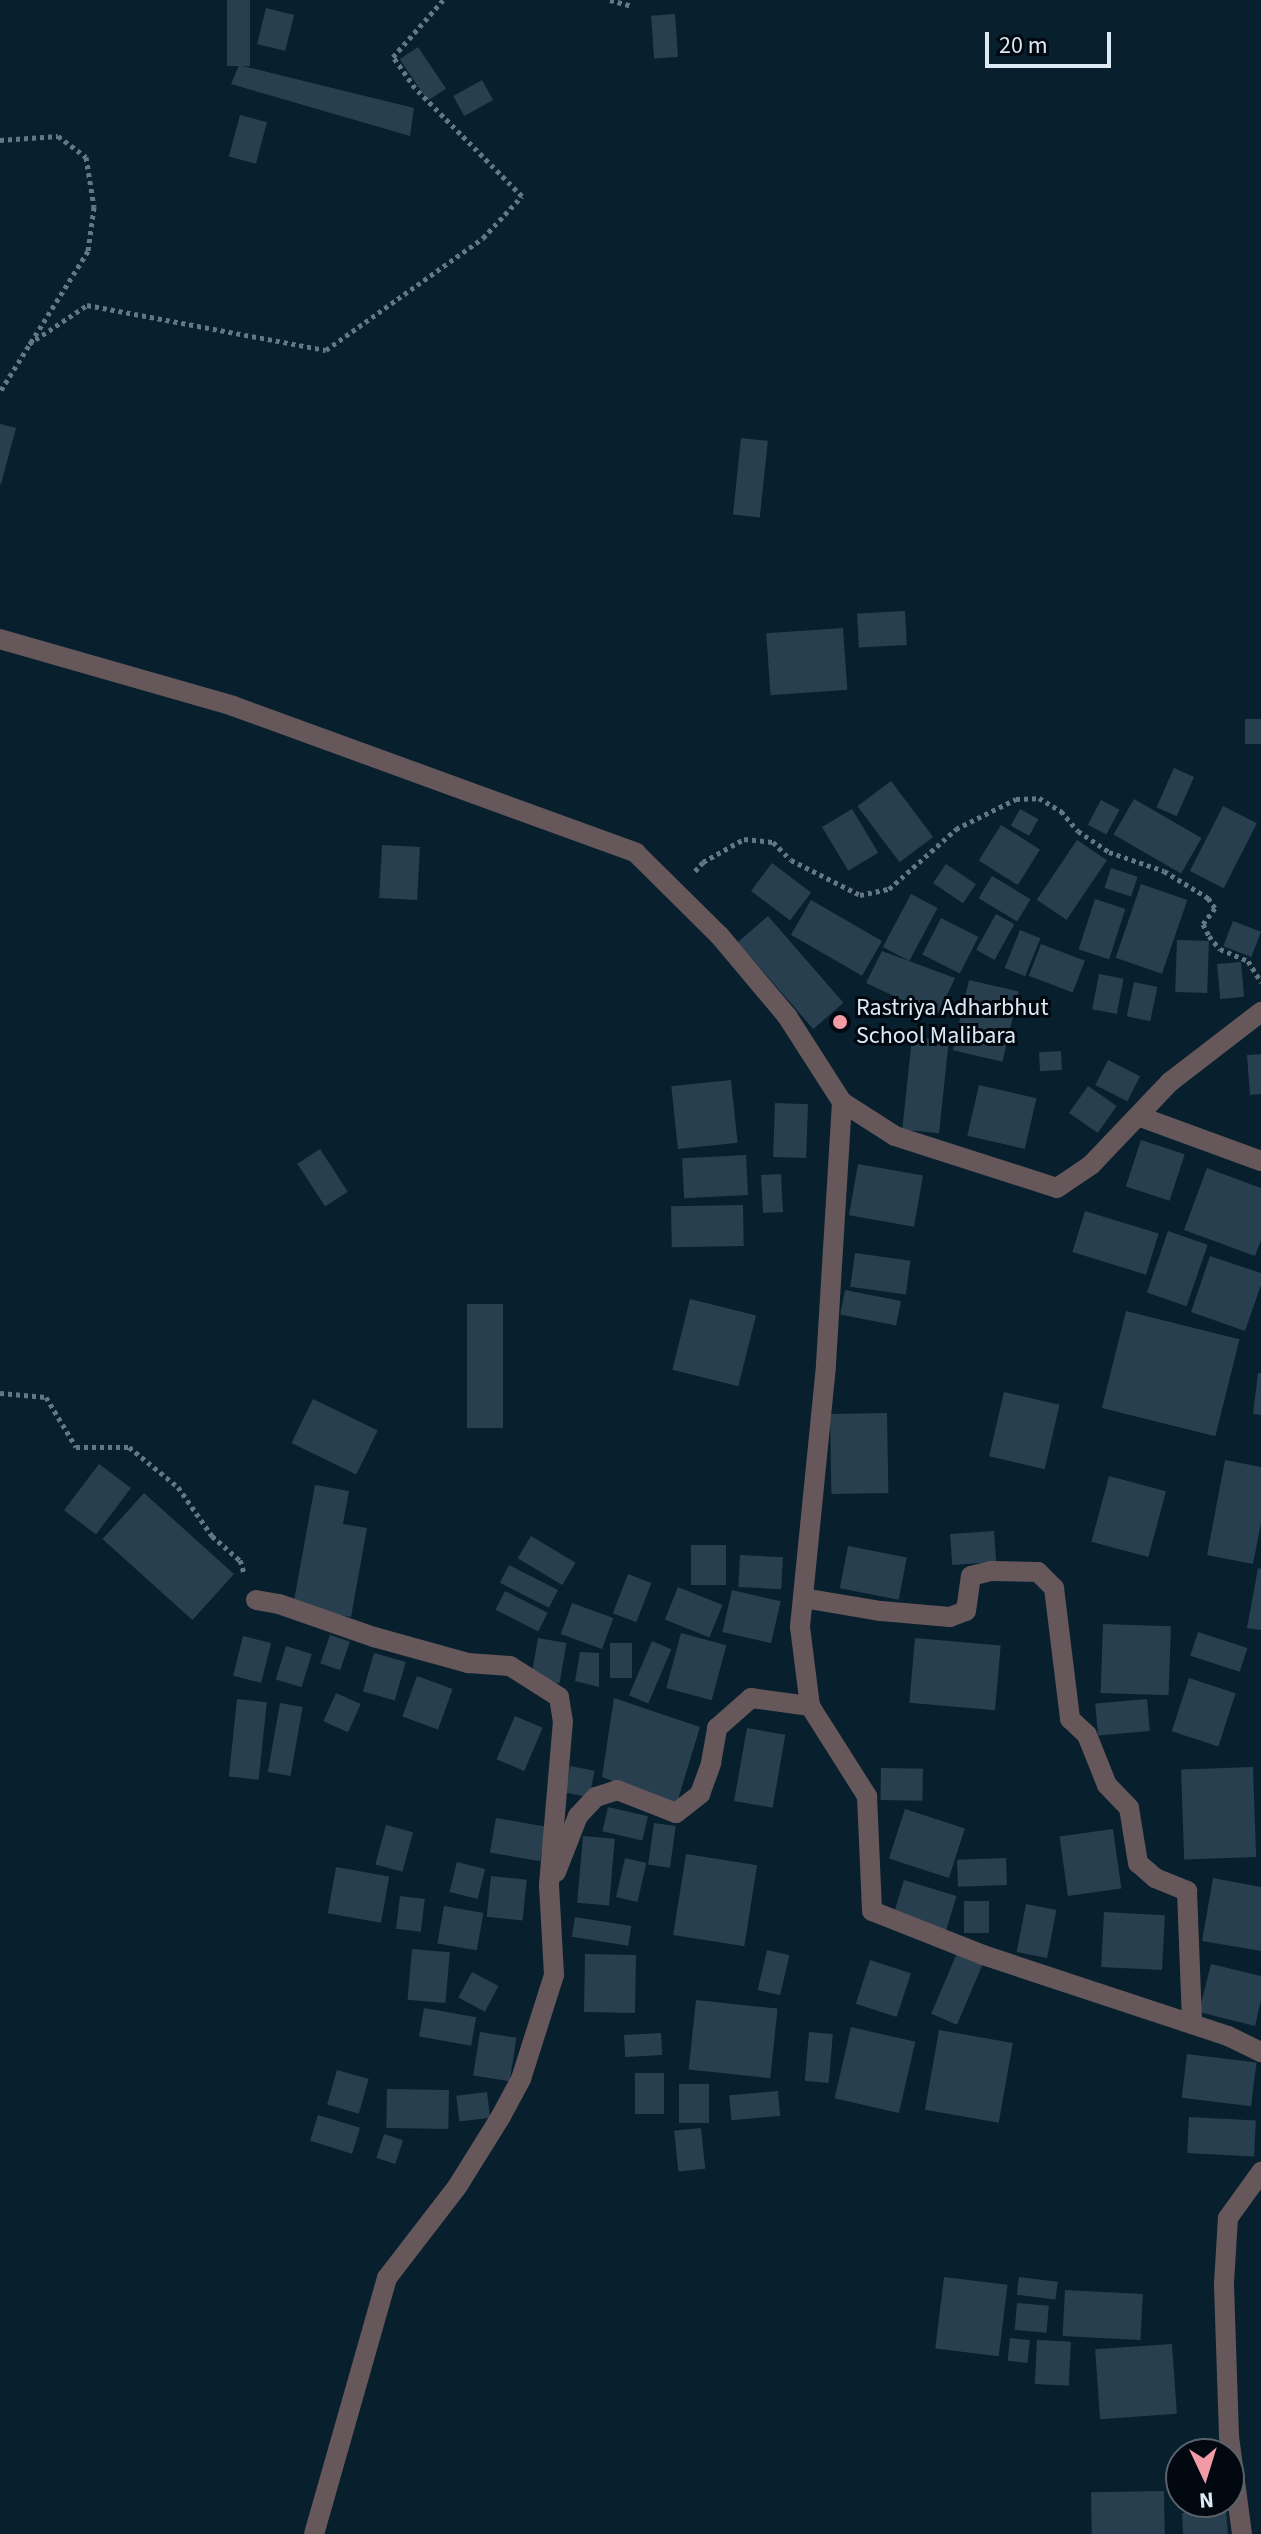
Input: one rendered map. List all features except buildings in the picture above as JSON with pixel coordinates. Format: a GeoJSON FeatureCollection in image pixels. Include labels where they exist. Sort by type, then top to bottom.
{"type":"FeatureCollection","features":[{"type":"Feature","properties":{"kind":"street"},"geometry":{"type":"LineString","coordinates":[[0,639],[233,706],[636,853],[719,935],[787,1016],[842,1102],[895,1136],[1057,1188],[1091,1165],[1170,1082],[1261,1012]]}},
{"type":"Feature","properties":{"kind":"street"},"geometry":{"type":"LineString","coordinates":[[842,1102],[826,1366],[800,1627],[810,1706],[867,1796],[872,1911],[983,1955],[1192,2024],[1261,2052]]}},
{"type":"Feature","properties":{"kind":"street"},"geometry":{"type":"LineString","coordinates":[[1138,1116],[1261,1161]]}},
{"type":"Feature","properties":{"kind":"street"},"geometry":{"type":"LineString","coordinates":[[803,1598],[881,1611],[950,1617],[966,1611],[971,1576],[991,1571],[1038,1572],[1054,1588],[1070,1719],[1087,1735],[1107,1785],[1129,1808],[1138,1863],[1155,1878],[1187,1891],[1192,2024]]}},
{"type":"Feature","properties":{"kind":"street"},"geometry":{"type":"LineString","coordinates":[[256,1600],[279,1604],[374,1637],[468,1663],[510,1666],[559,1697],[563,1721],[549,1885],[554,1975],[521,2079],[457,2187],[387,2278],[314,2534]]}},
{"type":"Feature","properties":{"kind":"street"},"geometry":{"type":"LineString","coordinates":[[549,1885],[578,1816],[596,1797],[617,1790],[676,1813],[700,1794],[717,1728],[751,1698],[810,1706]]}},
{"type":"Feature","properties":{"kind":"street"},"geometry":{"type":"LineString","coordinates":[[1242,2534],[1229,2436],[1224,2283],[1228,2218],[1261,2172]]}},
{"type":"Feature","properties":{"kind":"path"},"geometry":{"type":"LineString","coordinates":[[29,344],[87,305],[326,350],[483,238],[522,196],[415,88],[393,57],[443,0]]}},
{"type":"Feature","properties":{"kind":"path"},"geometry":{"type":"LineString","coordinates":[[610,0],[633,6]]}},
{"type":"Feature","properties":{"kind":"path"},"geometry":{"type":"LineString","coordinates":[[0,140],[58,136],[86,157],[94,207],[88,251],[0,392]]}},
{"type":"Feature","properties":{"kind":"path"},"geometry":{"type":"LineString","coordinates":[[676,892],[703,862],[744,839],[773,842],[791,860],[860,895],[889,889],[956,829],[1016,799],[1039,798],[1061,811],[1078,831],[1109,852],[1164,871],[1208,898],[1215,908],[1203,924],[1209,936],[1220,949],[1248,961],[1261,982]]}},
{"type":"Feature","properties":{"kind":"path"},"geometry":{"type":"LineString","coordinates":[[0,1393],[46,1397],[76,1447],[129,1447],[178,1487],[212,1536],[240,1560],[256,1600]]}},
{"type":"Feature","properties":{"kind":"place","name":"Rastriya Adharbhut School Malibara"},"geometry":{"type":"Point","coordinates":[840,1022]}}]}
